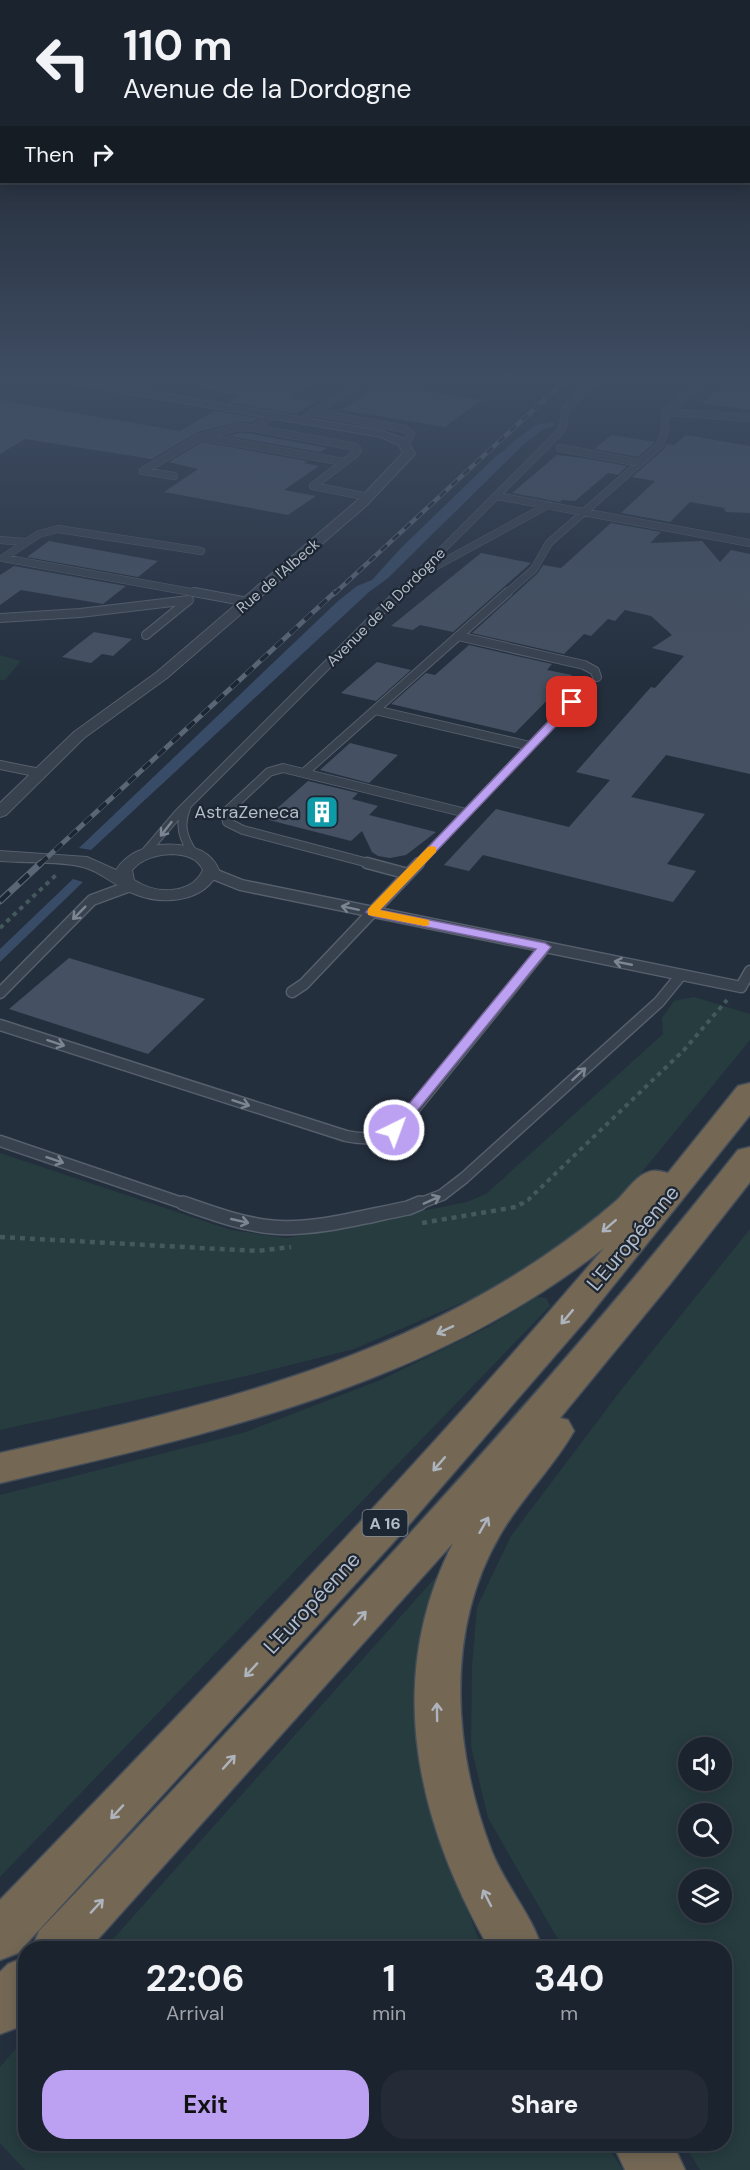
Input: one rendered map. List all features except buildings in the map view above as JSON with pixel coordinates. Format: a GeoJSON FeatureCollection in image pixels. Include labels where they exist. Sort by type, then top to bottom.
{"type":"FeatureCollection","features":[{"type":"Feature","properties":{"kind":"highway"},"geometry":{"type":"LineString","coordinates":[[0,1468],[238,1411],[305,1389],[379,1360],[475,1316],[565,1261],[637,1201],[750,1077]]}},
{"type":"Feature","properties":{"kind":"highway","name":"L'Européenne"},"geometry":{"type":"LineString","coordinates":[[0,1936],[289,1628],[510,1383],[627,1246],[750,1093]]}},
{"type":"Feature","properties":{"kind":"highway"},"geometry":{"type":"LineString","coordinates":[[513,1941],[470,1862],[453,1812],[438,1741],[437,1696],[442,1643],[454,1592],[469,1553],[498,1502],[584,1395],[750,1159]]}},
{"type":"Feature","properties":{"kind":"highway","name":"A 16"},"geometry":{"type":"LineString","coordinates":[[63,1941],[327,1655],[488,1475],[629,1310],[750,1159]]}},
{"type":"Feature","properties":{"kind":"highway"},"geometry":{"type":"LineString","coordinates":[[0,1449],[274,1389],[379,1360]]}},
{"type":"Feature","properties":{"kind":"highway"},"geometry":{"type":"LineString","coordinates":[[0,2009],[18,1990]]}},
{"type":"Feature","properties":{"kind":"highway"},"geometry":{"type":"LineString","coordinates":[[645,2151],[657,2170]]}},
{"type":"Feature","properties":{"kind":"street","name":"Rue de l'Albeck"},"geometry":{"type":"LineString","coordinates":[[0,813],[79,735],[162,675],[369,497],[385,479]]}},
{"type":"Feature","properties":{"kind":"street"},"geometry":{"type":"LineString","coordinates":[[0,856],[73,859],[142,855],[166,849],[193,853],[207,861],[211,873],[197,888],[174,894],[149,894],[93,864],[73,859]]}},
{"type":"Feature","properties":{"kind":"street"},"geometry":{"type":"LineString","coordinates":[[128,884],[124,870],[128,863],[142,855]]}},
{"type":"Feature","properties":{"kind":"lane"},"geometry":{"type":"LineString","coordinates":[[322,479],[314,486],[369,497]]}},
{"type":"Feature","properties":{"kind":"lane","name":"Avenue de la Dordogne"},"geometry":{"type":"LineString","coordinates":[[142,855],[188,805],[513,479]]}},
{"type":"Feature","properties":{"kind":"lane"},"geometry":{"type":"LineString","coordinates":[[305,772],[534,570],[549,543],[621,479]]}},
{"type":"Feature","properties":{"kind":"lane"},"geometry":{"type":"LineString","coordinates":[[497,496],[750,543]]}},
{"type":"Feature","properties":{"kind":"lane"},"geometry":{"type":"LineString","coordinates":[[417,576],[548,505]]}},
{"type":"Feature","properties":{"kind":"lane"},"geometry":{"type":"LineString","coordinates":[[201,550],[64,529],[43,532],[3,558],[248,602]]}},
{"type":"Feature","properties":{"kind":"lane"},"geometry":{"type":"LineString","coordinates":[[0,540],[26,542]]}},
{"type":"Feature","properties":{"kind":"lane"},"geometry":{"type":"LineString","coordinates":[[146,635],[199,592]]}},
{"type":"Feature","properties":{"kind":"lane"},"geometry":{"type":"LineString","coordinates":[[0,618],[80,613],[189,600]]}},
{"type":"Feature","properties":{"kind":"lane"},"geometry":{"type":"LineString","coordinates":[[458,636],[573,662],[592,669],[597,677]]}},
{"type":"Feature","properties":{"kind":"lane"},"geometry":{"type":"LineString","coordinates":[[292,992],[304,984],[586,688]]}},
{"type":"Feature","properties":{"kind":"lane"},"geometry":{"type":"LineString","coordinates":[[375,710],[530,746]]}},
{"type":"Feature","properties":{"kind":"lane"},"geometry":{"type":"LineString","coordinates":[[0,765],[40,773]]}},
{"type":"Feature","properties":{"kind":"lane"},"geometry":{"type":"LineString","coordinates":[[408,874],[243,830],[225,819],[225,813],[228,807],[272,771],[283,768],[466,813]]}},
{"type":"Feature","properties":{"kind":"lane"},"geometry":{"type":"LineString","coordinates":[[188,805],[181,826],[184,838],[193,853]]}},
{"type":"Feature","properties":{"kind":"lane"},"geometry":{"type":"LineString","coordinates":[[211,873],[241,885],[741,987],[750,971]]}},
{"type":"Feature","properties":{"kind":"lane"},"geometry":{"type":"LineString","coordinates":[[0,993],[92,900],[128,884]]}},
{"type":"Feature","properties":{"kind":"lane"},"geometry":{"type":"LineString","coordinates":[[0,1025],[346,1136],[374,1139],[388,1134],[404,1122],[545,947]]}},
{"type":"Feature","properties":{"kind":"lane"},"geometry":{"type":"LineString","coordinates":[[0,1141],[215,1214],[258,1225],[302,1227],[408,1208],[442,1195],[464,1178],[659,1002],[681,975]]}},
{"type":"Feature","properties":{"kind":"path"},"geometry":{"type":"LineString","coordinates":[[0,928],[73,859]]}},
{"type":"Feature","properties":{"kind":"path"},"geometry":{"type":"LineString","coordinates":[[411,1225],[516,1207],[528,1200],[684,1050],[728,998],[741,987]]}},
{"type":"Feature","properties":{"kind":"path"},"geometry":{"type":"LineString","coordinates":[[0,1237],[257,1251],[294,1246]]}},
{"type":"Feature","properties":{"kind":"green space"},"geometry":{"type":"Polygon","coordinates":[[[0,655],[21,661],[5,680],[0,680],[0,655]]]}},
{"type":"Feature","properties":{"kind":"green space"},"geometry":{"type":"Polygon","coordinates":[[[694,997],[750,1014],[750,1040],[629,1188],[576,1233],[494,1289],[354,1349],[246,1376],[0,1430],[0,1153],[231,1230],[287,1238],[467,1202],[486,1194],[663,1034],[662,1018],[674,1001],[694,997]]]}},
{"type":"Feature","properties":{"kind":"green space"},"geometry":{"type":"Polygon","coordinates":[[[750,1229],[750,2170],[700,2170],[688,2151],[732,2151],[732,1941],[559,1941],[488,1818],[471,1746],[472,1666],[477,1607],[511,1536],[621,1390],[750,1229]]]}},
{"type":"Feature","properties":{"kind":"green space"},"geometry":{"type":"Polygon","coordinates":[[[537,1297],[546,1298],[550,1306],[0,1877],[0,1495],[243,1433],[383,1379],[488,1327],[537,1297]]]}},
{"type":"Feature","properties":{"kind":"green space"},"geometry":{"type":"Polygon","coordinates":[[[435,1578],[441,1582],[443,1847],[479,1941],[111,1941],[435,1578]]]}},
{"type":"Feature","properties":{"kind":"green space"},"geometry":{"type":"Polygon","coordinates":[[[18,2046],[18,2151],[611,2151],[623,2170],[25,2170],[0,2143],[0,2067],[18,2046]]]}},
{"type":"Feature","properties":{"kind":"water"},"geometry":{"type":"Polygon","coordinates":[[[472,479],[488,479],[388,578],[369,592],[91,850],[79,848],[338,601],[357,586],[372,580],[401,548],[472,479]]]}},
{"type":"Feature","properties":{"kind":"water"},"geometry":{"type":"Polygon","coordinates":[[[73,879],[83,882],[0,962],[0,949],[73,879]]]}},
{"type":"Feature","properties":{"kind":"railway"},"geometry":{"type":"LineString","coordinates":[[334,594],[458,479]]}},
{"type":"Feature","properties":{"kind":"railway"},"geometry":{"type":"LineString","coordinates":[[40,864],[335,592]]}},
{"type":"Feature","properties":{"kind":"railway"},"geometry":{"type":"LineString","coordinates":[[0,901],[41,863]]}},
{"type":"Feature","properties":{"kind":"slow traffic"},"geometry":{"type":"LineString","coordinates":[[425,923],[372,912],[432,849]]}},
{"type":"Feature","properties":{"kind":"place","name":"AstraZeneca"},"geometry":{"type":"Point","coordinates":[322,812]}},
{"type":"Feature","properties":{"kind":"route"},"geometry":{"type":"LineString","coordinates":[[394,1130],[404,1122],[545,947],[372,912],[572,702]]}}]}
